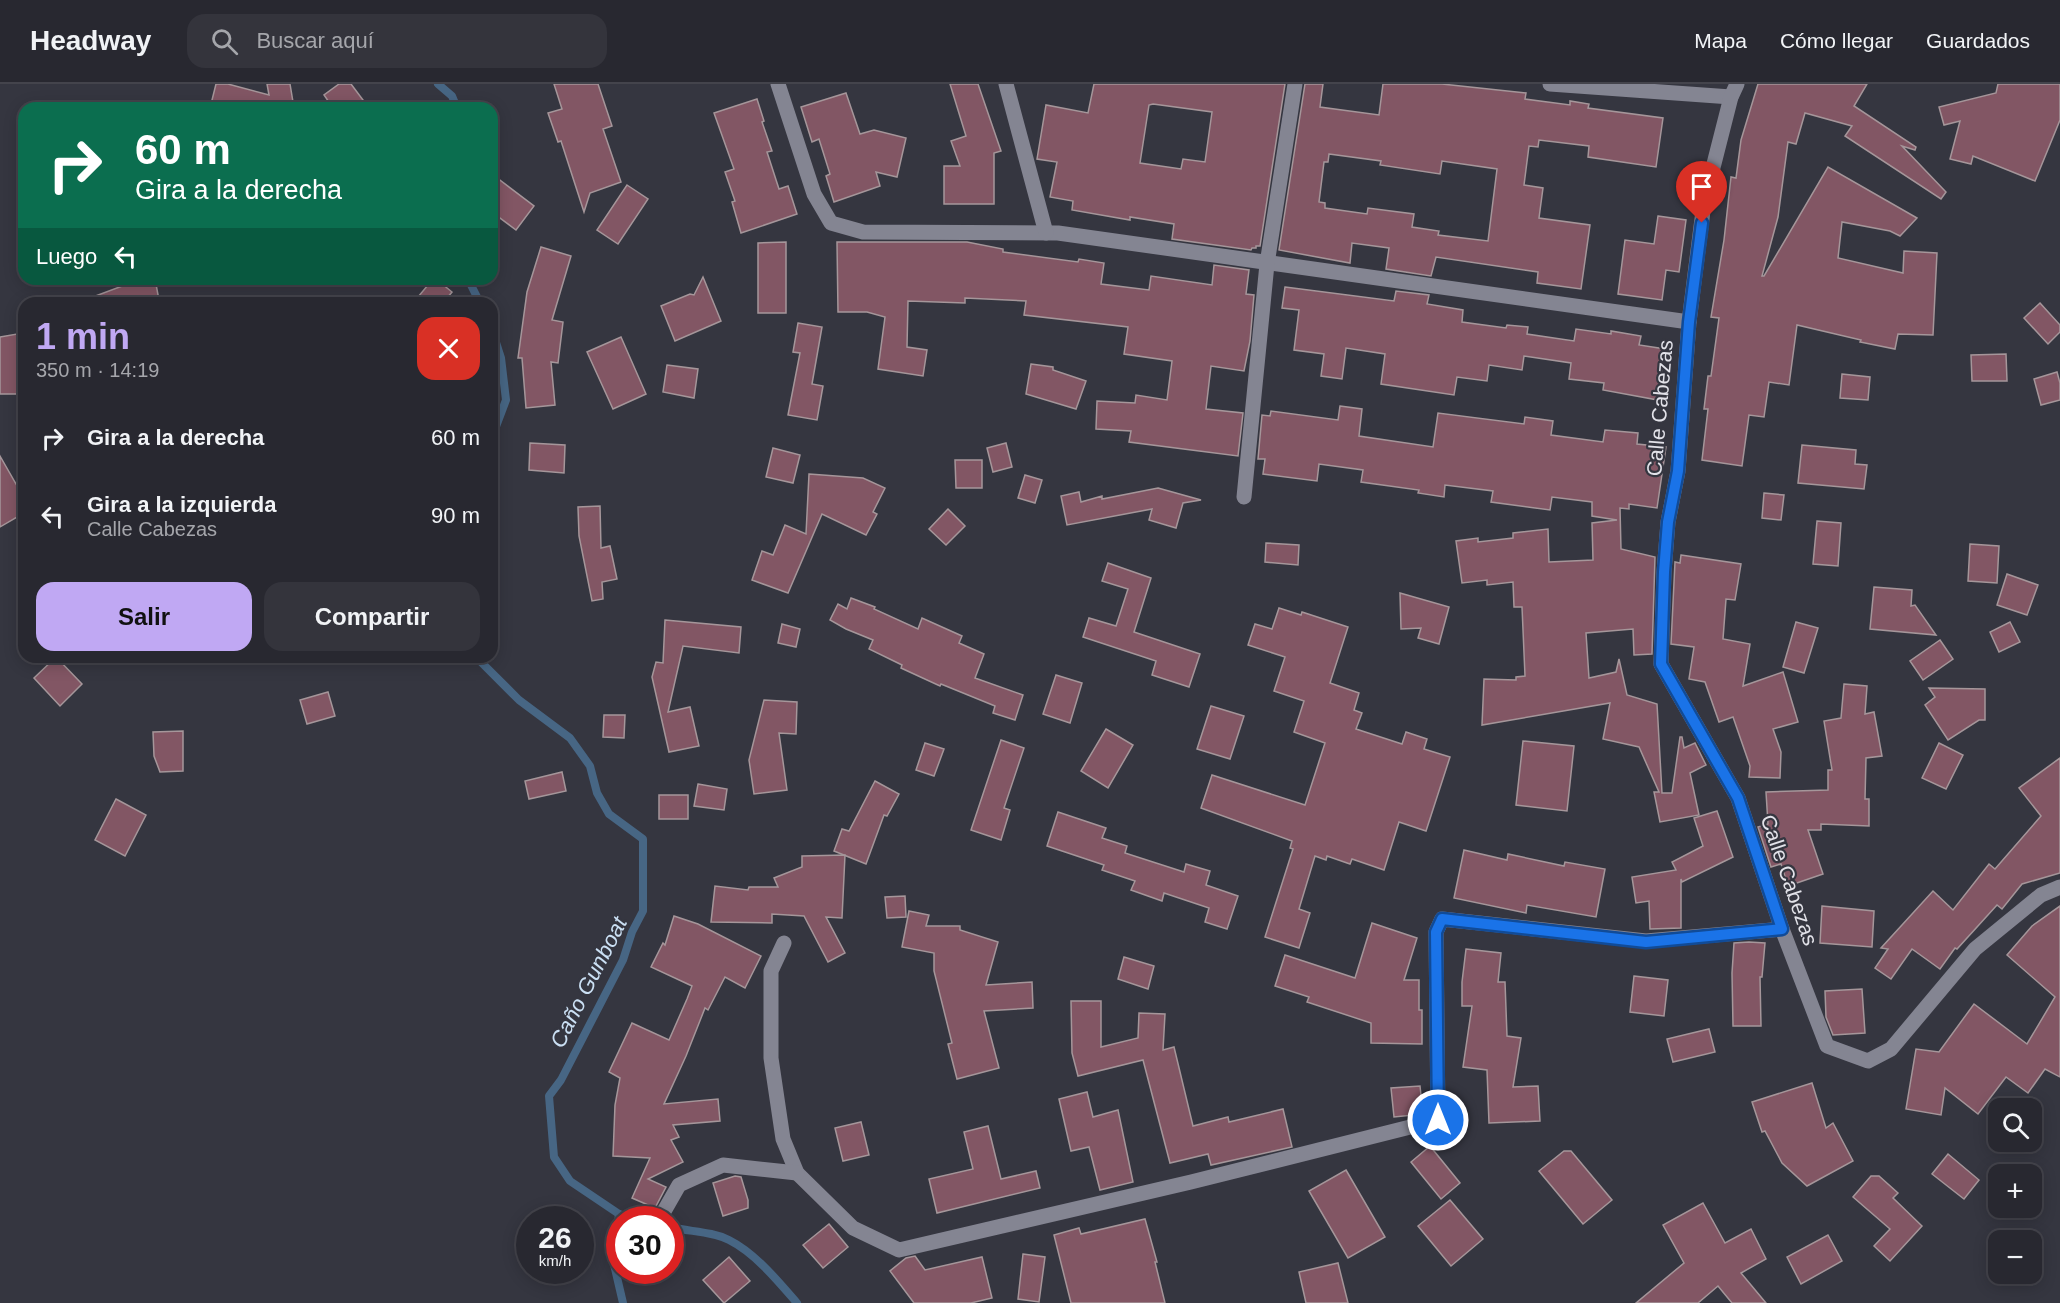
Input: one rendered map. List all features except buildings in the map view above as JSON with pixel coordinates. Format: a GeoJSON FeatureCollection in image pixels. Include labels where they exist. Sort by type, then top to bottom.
{"type":"FeatureCollection","features":[{"type":"Feature","properties":{"kind":"street"},"geometry":{"type":"LineString","coordinates":[[778,84],[814,194],[831,223],[863,232],[1058,233],[1689,322]]}},
{"type":"Feature","properties":{"kind":"street"},"geometry":{"type":"LineString","coordinates":[[1006,84],[1046,233]]}},
{"type":"Feature","properties":{"kind":"street"},"geometry":{"type":"LineString","coordinates":[[1244,497],[1267,264],[1295,84]]}},
{"type":"Feature","properties":{"kind":"street"},"geometry":{"type":"LineString","coordinates":[[1550,84],[1734,91]]}},
{"type":"Feature","properties":{"kind":"street","name":"Calle Cabezas"},"geometry":{"type":"LineString","coordinates":[[1734,91],[1704,203],[1689,322],[1678,471],[1666,542],[1661,664],[1738,798],[1782,929],[1827,1046],[1868,1061],[1891,1049],[1975,949],[2041,895],[2060,887]]}},
{"type":"Feature","properties":{"kind":"street"},"geometry":{"type":"LineString","coordinates":[[783,943],[771,971],[771,1058],[783,1139],[797,1173],[854,1228],[899,1250],[1191,1182],[1438,1120],[1436,932],[1442,919],[1646,942],[1782,929]]}},
{"type":"Feature","properties":{"kind":"street"},"geometry":{"type":"LineString","coordinates":[[668,1206],[679,1185],[723,1165],[797,1173]]}},
{"type":"Feature","properties":{"kind":"waterway","name":"Caño Gunboat"},"geometry":{"type":"LineString","coordinates":[[438,84],[452,96],[454,102]]}},
{"type":"Feature","properties":{"kind":"waterway","name":"Caño Gunboat"},"geometry":{"type":"LineString","coordinates":[[471,285],[477,297]]}},
{"type":"Feature","properties":{"kind":"waterway","name":"Caño Gunboat"},"geometry":{"type":"LineString","coordinates":[[498,349],[506,400],[498,421]]}},
{"type":"Feature","properties":{"kind":"waterway","name":"Caño Gunboat"},"geometry":{"type":"LineString","coordinates":[[482,663],[519,700],[570,738],[590,766],[597,793],[609,814],[643,839],[643,911],[632,932],[623,960],[561,1080],[549,1096],[554,1157],[570,1181],[607,1206]]}},
{"type":"Feature","properties":{"kind":"waterway","name":"Caño Gunboat"},"geometry":{"type":"LineString","coordinates":[[684,1229],[715,1235],[739,1246],[766,1268],[797,1303]]}},
{"type":"Feature","properties":{"kind":"waterway","name":"Caño Gunboat"},"geometry":{"type":"LineString","coordinates":[[619,1284],[623,1303]]}},
{"type":"Feature","properties":{"kind":"route"},"geometry":{"type":"LineString","coordinates":[[1438,1120],[1436,932],[1442,919],[1646,942],[1782,929],[1738,798],[1661,664],[1668,522],[1678,471],[1689,322],[1702,223]]}}]}
